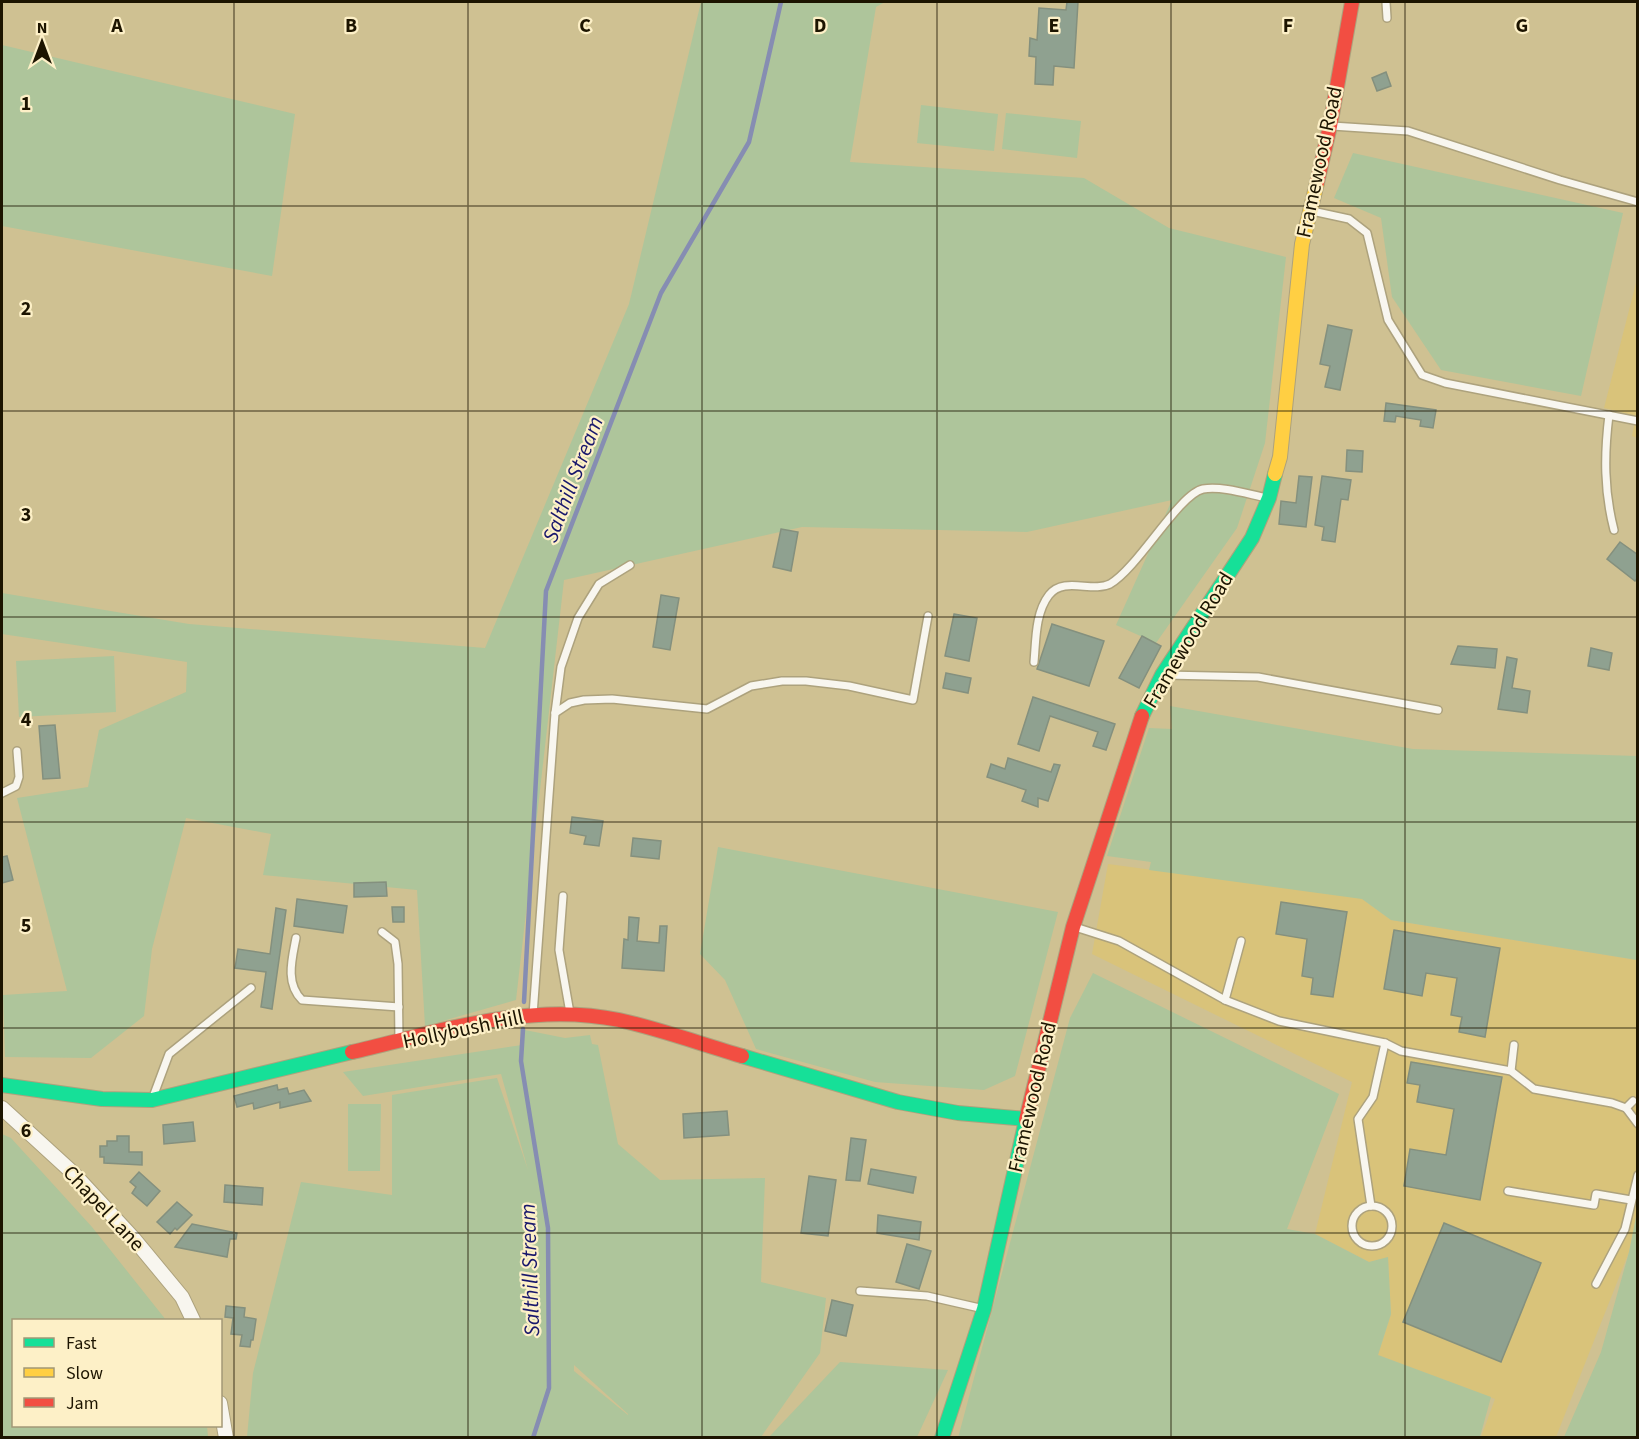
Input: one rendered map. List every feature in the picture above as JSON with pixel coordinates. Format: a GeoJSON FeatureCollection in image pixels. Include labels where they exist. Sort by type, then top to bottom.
{"type":"FeatureCollection","features":[{"type":"Feature","properties":{"kind":"street","name":"Framewood Road"},"geometry":{"type":"LineString","coordinates":[[942,1437],[984,1309],[1026,1119],[1073,927],[1138,723],[1162,675],[1252,538],[1269,498],[1280,457],[1302,244],[1330,126],[1352,2]]}},
{"type":"Feature","properties":{"kind":"street","name":"Hollybush Hill"},"geometry":{"type":"LineString","coordinates":[[2,1085],[102,1099],[152,1100],[487,1020],[533,1015],[570,1015],[618,1020],[898,1102],[958,1113],[1026,1119]]}},
{"type":"Feature","properties":{"kind":"street","name":"Chapel Lane"},"geometry":{"type":"LineString","coordinates":[[2,1108],[73,1173],[134,1239],[182,1297],[193,1319]]}},
{"type":"Feature","properties":{"kind":"street"},"geometry":{"type":"LineString","coordinates":[[222,1414],[226,1437]]}},
{"type":"Feature","properties":{"kind":"lane"},"geometry":{"type":"LineString","coordinates":[[1386,2],[1387,18]]}},
{"type":"Feature","properties":{"kind":"lane"},"geometry":{"type":"LineString","coordinates":[[1330,126],[1408,131],[1560,180],[1638,202]]}},
{"type":"Feature","properties":{"kind":"lane"},"geometry":{"type":"LineString","coordinates":[[1310,210],[1349,219],[1367,233],[1388,320],[1422,375],[1445,383],[1638,421]]}},
{"type":"Feature","properties":{"kind":"lane"},"geometry":{"type":"LineString","coordinates":[[1609,415],[1605,442],[1605,477],[1607,502],[1614,530]]}},
{"type":"Feature","properties":{"kind":"lane"},"geometry":{"type":"LineString","coordinates":[[1034,662],[1040,612],[1049,595],[1058,587],[1106,585],[1122,576],[1183,503],[1201,489],[1230,490],[1269,498]]}},
{"type":"Feature","properties":{"kind":"lane"},"geometry":{"type":"LineString","coordinates":[[533,1015],[555,713],[561,668],[578,618],[599,584],[630,565]]}},
{"type":"Feature","properties":{"kind":"lane"},"geometry":{"type":"LineString","coordinates":[[555,713],[570,703],[612,699],[707,709],[751,686],[782,681],[849,686],[913,700],[928,616]]}},
{"type":"Feature","properties":{"kind":"lane"},"geometry":{"type":"LineString","coordinates":[[1162,675],[1258,677],[1438,710]]}},
{"type":"Feature","properties":{"kind":"lane"},"geometry":{"type":"LineString","coordinates":[[2,793],[16,786],[20,777],[17,751]]}},
{"type":"Feature","properties":{"kind":"lane"},"geometry":{"type":"LineString","coordinates":[[563,897],[559,950],[570,1015]]}},
{"type":"Feature","properties":{"kind":"lane"},"geometry":{"type":"LineString","coordinates":[[1073,927],[1119,941],[1226,1000],[1279,1021],[1385,1043],[1401,1051],[1510,1071],[1534,1089],[1626,1108],[1638,1124]]}},
{"type":"Feature","properties":{"kind":"lane"},"geometry":{"type":"LineString","coordinates":[[382,932],[396,942],[399,1042]]}},
{"type":"Feature","properties":{"kind":"lane"},"geometry":{"type":"LineString","coordinates":[[296,938],[291,983],[294,993],[302,1000],[399,1007]]}},
{"type":"Feature","properties":{"kind":"lane"},"geometry":{"type":"LineString","coordinates":[[1226,1000],[1241,941]]}},
{"type":"Feature","properties":{"kind":"lane"},"geometry":{"type":"LineString","coordinates":[[152,1100],[169,1054],[251,988]]}},
{"type":"Feature","properties":{"kind":"lane"},"geometry":{"type":"LineString","coordinates":[[1371,1206],[1358,1119],[1373,1097],[1385,1043]]}},
{"type":"Feature","properties":{"kind":"lane"},"geometry":{"type":"LineString","coordinates":[[1510,1071],[1514,1045]]}},
{"type":"Feature","properties":{"kind":"lane"},"geometry":{"type":"LineString","coordinates":[[1626,1108],[1633,1101]]}},
{"type":"Feature","properties":{"kind":"lane"},"geometry":{"type":"LineString","coordinates":[[1596,1284],[1625,1228],[1638,1175]]}},
{"type":"Feature","properties":{"kind":"lane"},"geometry":{"type":"LineString","coordinates":[[1508,1191],[1594,1205],[1596,1194],[1631,1200]]}},
{"type":"Feature","properties":{"kind":"lane"},"geometry":{"type":"LineString","coordinates":[[1371,1206],[1384,1210],[1391,1220],[1392,1227],[1388,1239],[1377,1246],[1370,1247],[1359,1242],[1354,1236],[1351,1223],[1358,1211],[1371,1206]]}},
{"type":"Feature","properties":{"kind":"lane"},"geometry":{"type":"LineString","coordinates":[[861,1291],[927,1296],[984,1309]]}},
{"type":"Feature","properties":{"kind":"shaded area"},"geometry":{"type":"Polygon","coordinates":[[[1637,279],[1637,438],[1632,436],[1636,416],[1604,408],[1637,279]]]}},
{"type":"Feature","properties":{"kind":"shaded area"},"geometry":{"type":"Polygon","coordinates":[[[1108,864],[1361,898],[1391,920],[1637,960],[1637,1212],[1629,1252],[1556,1437],[1481,1437],[1495,1399],[1378,1355],[1391,1314],[1388,1258],[1369,1262],[1315,1234],[1352,1082],[1092,954],[1108,864]]]}},
{"type":"Feature","properties":{"kind":"green space"},"geometry":{"type":"Polygon","coordinates":[[[701,2],[885,2],[876,7],[850,162],[1084,178],[1169,228],[1286,257],[1265,443],[1237,528],[1156,643],[1116,625],[1172,500],[1027,532],[802,527],[564,580],[516,1000],[425,1026],[417,890],[263,875],[271,834],[186,818],[152,949],[144,1016],[91,1058],[5,1057],[3,995],[67,991],[17,798],[88,787],[99,730],[186,692],[187,662],[2,634],[2,593],[189,624],[485,648],[629,304],[701,2]]]}},
{"type":"Feature","properties":{"kind":"green space"},"geometry":{"type":"Polygon","coordinates":[[[2,45],[295,114],[272,276],[2,226],[2,45]]]}},
{"type":"Feature","properties":{"kind":"green space"},"geometry":{"type":"Polygon","coordinates":[[[921,105],[998,114],[994,151],[917,143],[921,105]]]}},
{"type":"Feature","properties":{"kind":"green space"},"geometry":{"type":"Polygon","coordinates":[[[1006,113],[1081,121],[1077,158],[1002,149],[1006,113]]]}},
{"type":"Feature","properties":{"kind":"green space"},"geometry":{"type":"Polygon","coordinates":[[[1353,153],[1623,213],[1581,396],[1441,370],[1392,297],[1381,218],[1334,198],[1353,153]]]}},
{"type":"Feature","properties":{"kind":"green space"},"geometry":{"type":"Polygon","coordinates":[[[114,656],[116,712],[19,717],[16,661],[114,656]]]}},
{"type":"Feature","properties":{"kind":"green space"},"geometry":{"type":"Polygon","coordinates":[[[1170,706],[1413,749],[1637,756],[1637,960],[1391,920],[1362,899],[1149,870],[1151,862],[1107,856],[1149,728],[1172,729],[1170,706]]]}},
{"type":"Feature","properties":{"kind":"green space"},"geometry":{"type":"Polygon","coordinates":[[[718,847],[1058,912],[1015,1076],[984,1090],[875,1082],[756,1049],[725,980],[700,954],[718,847]]]}},
{"type":"Feature","properties":{"kind":"green space"},"geometry":{"type":"Polygon","coordinates":[[[1093,973],[1339,1094],[1287,1229],[1315,1234],[1369,1262],[1388,1257],[1391,1314],[1378,1355],[1491,1397],[1480,1437],[958,1438],[1070,1018],[1093,973]]]}},
{"type":"Feature","properties":{"kind":"green space"},"geometry":{"type":"Polygon","coordinates":[[[520,1029],[565,1038],[590,1035],[592,1044],[598,1045],[618,1144],[660,1180],[765,1178],[761,1282],[826,1298],[820,1353],[761,1437],[247,1437],[253,1373],[301,1182],[392,1195],[392,1095],[497,1078],[528,1170],[501,1074],[363,1096],[343,1072],[522,1045],[520,1029]],[[574,1365],[574,1371],[628,1414],[574,1365]]]}},
{"type":"Feature","properties":{"kind":"green space"},"geometry":{"type":"Polygon","coordinates":[[[348,1104],[381,1104],[380,1171],[348,1171],[348,1104]]]}},
{"type":"Feature","properties":{"kind":"green space"},"geometry":{"type":"Polygon","coordinates":[[[2,1134],[11,1138],[92,1227],[165,1319],[12,1319],[12,1427],[207,1427],[208,1437],[2,1437],[2,1134]]]}},
{"type":"Feature","properties":{"kind":"green space"},"geometry":{"type":"Polygon","coordinates":[[[1637,1212],[1637,1437],[1564,1437],[1601,1352],[1629,1252],[1637,1212]]]}},
{"type":"Feature","properties":{"kind":"green space"},"geometry":{"type":"Polygon","coordinates":[[[840,1362],[948,1370],[917,1437],[769,1437],[840,1362]]]}},
{"type":"Feature","properties":{"kind":"building"},"geometry":{"type":"Polygon","coordinates":[[[1067,2],[1078,2],[1074,68],[1054,66],[1053,85],[1035,84],[1036,57],[1029,56],[1030,38],[1037,40],[1039,8],[1066,10],[1067,2]]]}},
{"type":"Feature","properties":{"kind":"building"},"geometry":{"type":"Polygon","coordinates":[[[1386,72],[1391,86],[1377,91],[1372,78],[1386,72]]]}},
{"type":"Feature","properties":{"kind":"building"},"geometry":{"type":"Polygon","coordinates":[[[1328,325],[1352,330],[1340,390],[1325,387],[1330,366],[1320,364],[1328,325]]]}},
{"type":"Feature","properties":{"kind":"building"},"geometry":{"type":"Polygon","coordinates":[[[1386,403],[1436,410],[1433,428],[1420,426],[1421,420],[1396,416],[1395,422],[1384,421],[1386,403]]]}},
{"type":"Feature","properties":{"kind":"building"},"geometry":{"type":"Polygon","coordinates":[[[1347,450],[1363,451],[1362,472],[1346,471],[1347,450]]]}},
{"type":"Feature","properties":{"kind":"building"},"geometry":{"type":"Polygon","coordinates":[[[1299,476],[1312,477],[1306,527],[1279,524],[1281,501],[1296,503],[1299,476]]]}},
{"type":"Feature","properties":{"kind":"building"},"geometry":{"type":"Polygon","coordinates":[[[1322,476],[1351,480],[1348,500],[1341,499],[1335,542],[1322,540],[1324,527],[1315,525],[1322,476]]]}},
{"type":"Feature","properties":{"kind":"building"},"geometry":{"type":"Polygon","coordinates":[[[781,529],[798,532],[791,571],[773,567],[781,529]]]}},
{"type":"Feature","properties":{"kind":"building"},"geometry":{"type":"Polygon","coordinates":[[[1620,542],[1638,555],[1638,578],[1635,581],[1607,559],[1620,542]]]}},
{"type":"Feature","properties":{"kind":"building"},"geometry":{"type":"Polygon","coordinates":[[[661,595],[679,598],[670,650],[653,647],[661,595]]]}},
{"type":"Feature","properties":{"kind":"building"},"geometry":{"type":"Polygon","coordinates":[[[954,614],[977,618],[969,661],[945,656],[954,614]]]}},
{"type":"Feature","properties":{"kind":"building"},"geometry":{"type":"Polygon","coordinates":[[[1052,624],[1104,641],[1089,686],[1037,669],[1052,624]]]}},
{"type":"Feature","properties":{"kind":"building"},"geometry":{"type":"Polygon","coordinates":[[[1142,636],[1161,646],[1139,688],[1119,678],[1142,636]]]}},
{"type":"Feature","properties":{"kind":"building"},"geometry":{"type":"Polygon","coordinates":[[[1458,646],[1497,649],[1495,668],[1451,664],[1458,646]]]}},
{"type":"Feature","properties":{"kind":"building"},"geometry":{"type":"Polygon","coordinates":[[[1591,648],[1612,653],[1609,670],[1588,666],[1591,648]]]}},
{"type":"Feature","properties":{"kind":"building"},"geometry":{"type":"Polygon","coordinates":[[[1507,657],[1517,659],[1512,688],[1530,691],[1527,713],[1498,709],[1507,657]]]}},
{"type":"Feature","properties":{"kind":"building"},"geometry":{"type":"Polygon","coordinates":[[[946,673],[971,678],[968,693],[943,688],[946,673]]]}},
{"type":"Feature","properties":{"kind":"building"},"geometry":{"type":"Polygon","coordinates":[[[1033,697],[1115,724],[1106,750],[1093,746],[1098,732],[1050,716],[1039,751],[1018,744],[1033,697]]]}},
{"type":"Feature","properties":{"kind":"building"},"geometry":{"type":"Polygon","coordinates":[[[55,725],[60,778],[43,779],[39,726],[55,725]]]}},
{"type":"Feature","properties":{"kind":"building"},"geometry":{"type":"Polygon","coordinates":[[[1008,758],[1051,772],[1054,764],[1060,765],[1048,801],[1038,798],[1038,807],[1022,801],[1026,790],[987,777],[991,764],[1005,769],[1008,758]]]}},
{"type":"Feature","properties":{"kind":"building"},"geometry":{"type":"Polygon","coordinates":[[[572,817],[603,821],[599,846],[584,844],[586,836],[570,833],[572,817]]]}},
{"type":"Feature","properties":{"kind":"building"},"geometry":{"type":"Polygon","coordinates":[[[633,838],[661,841],[659,859],[631,856],[633,838]]]}},
{"type":"Feature","properties":{"kind":"building"},"geometry":{"type":"Polygon","coordinates":[[[7,856],[13,880],[2,883],[2,857],[7,856]]]}},
{"type":"Feature","properties":{"kind":"building"},"geometry":{"type":"Polygon","coordinates":[[[386,882],[387,896],[354,897],[354,883],[386,882]]]}},
{"type":"Feature","properties":{"kind":"building"},"geometry":{"type":"Polygon","coordinates":[[[297,899],[347,906],[343,933],[294,926],[297,899]]]}},
{"type":"Feature","properties":{"kind":"building"},"geometry":{"type":"Polygon","coordinates":[[[1281,902],[1347,912],[1333,997],[1311,994],[1313,978],[1302,976],[1307,939],[1276,934],[1281,902]]]}},
{"type":"Feature","properties":{"kind":"building"},"geometry":{"type":"Polygon","coordinates":[[[392,907],[404,907],[404,922],[393,922],[392,907]]]}},
{"type":"Feature","properties":{"kind":"building"},"geometry":{"type":"Polygon","coordinates":[[[276,908],[286,910],[272,1009],[261,1007],[266,972],[235,968],[238,949],[270,954],[276,908]]]}},
{"type":"Feature","properties":{"kind":"building"},"geometry":{"type":"Polygon","coordinates":[[[629,917],[639,918],[637,941],[659,943],[660,926],[667,926],[664,971],[622,968],[624,939],[628,940],[629,917]]]}},
{"type":"Feature","properties":{"kind":"building"},"geometry":{"type":"Polygon","coordinates":[[[1394,930],[1500,948],[1485,1037],[1459,1032],[1462,1017],[1451,1015],[1457,978],[1426,973],[1422,996],[1384,989],[1394,930]]]}},
{"type":"Feature","properties":{"kind":"building"},"geometry":{"type":"Polygon","coordinates":[[[1411,1062],[1502,1077],[1480,1200],[1404,1186],[1410,1149],[1446,1155],[1454,1109],[1417,1102],[1420,1085],[1407,1083],[1411,1062]]]}},
{"type":"Feature","properties":{"kind":"building"},"geometry":{"type":"Polygon","coordinates":[[[277,1085],[278,1090],[287,1088],[289,1094],[304,1090],[311,1101],[280,1108],[280,1102],[254,1109],[253,1103],[237,1107],[234,1096],[277,1085]]]}},
{"type":"Feature","properties":{"kind":"building"},"geometry":{"type":"Polygon","coordinates":[[[727,1111],[729,1135],[684,1138],[683,1114],[727,1111]]]}},
{"type":"Feature","properties":{"kind":"building"},"geometry":{"type":"Polygon","coordinates":[[[193,1122],[195,1141],[164,1144],[163,1125],[193,1122]]]}},
{"type":"Feature","properties":{"kind":"building"},"geometry":{"type":"Polygon","coordinates":[[[117,1136],[129,1136],[129,1152],[142,1152],[142,1165],[104,1163],[104,1157],[100,1157],[100,1146],[107,1146],[107,1141],[117,1141],[117,1136]]]}},
{"type":"Feature","properties":{"kind":"building"},"geometry":{"type":"Polygon","coordinates":[[[851,1138],[866,1140],[860,1181],[846,1180],[851,1138]]]}},
{"type":"Feature","properties":{"kind":"building"},"geometry":{"type":"Polygon","coordinates":[[[871,1169],[916,1177],[913,1193],[868,1184],[871,1169]]]}},
{"type":"Feature","properties":{"kind":"building"},"geometry":{"type":"Polygon","coordinates":[[[139,1172],[160,1191],[147,1206],[132,1193],[136,1187],[130,1182],[139,1172]]]}},
{"type":"Feature","properties":{"kind":"building"},"geometry":{"type":"Polygon","coordinates":[[[809,1176],[836,1180],[828,1236],[801,1233],[809,1176]]]}},
{"type":"Feature","properties":{"kind":"building"},"geometry":{"type":"Polygon","coordinates":[[[225,1185],[263,1188],[262,1205],[224,1202],[225,1185]]]}},
{"type":"Feature","properties":{"kind":"building"},"geometry":{"type":"Polygon","coordinates":[[[177,1202],[192,1215],[170,1234],[157,1222],[177,1202]]]}},
{"type":"Feature","properties":{"kind":"building"},"geometry":{"type":"Polygon","coordinates":[[[878,1215],[921,1222],[919,1240],[877,1233],[878,1215]]]}},
{"type":"Feature","properties":{"kind":"building"},"geometry":{"type":"Polygon","coordinates":[[[1444,1223],[1541,1263],[1501,1362],[1403,1322],[1444,1223]]]}},
{"type":"Feature","properties":{"kind":"building"},"geometry":{"type":"Polygon","coordinates":[[[192,1224],[237,1233],[236,1239],[230,1239],[227,1257],[175,1247],[192,1224]]]}},
{"type":"Feature","properties":{"kind":"building"},"geometry":{"type":"Polygon","coordinates":[[[907,1244],[931,1251],[919,1289],[896,1282],[907,1244]]]}},
{"type":"Feature","properties":{"kind":"building"},"geometry":{"type":"Polygon","coordinates":[[[832,1300],[853,1305],[846,1336],[825,1331],[832,1300]]]}},
{"type":"Feature","properties":{"kind":"building"},"geometry":{"type":"Polygon","coordinates":[[[226,1306],[245,1308],[244,1317],[256,1319],[250,1347],[240,1346],[242,1335],[231,1334],[233,1318],[225,1317],[226,1306]]]}},
{"type":"Feature","properties":{"kind":"waterway","name":"Salthill Stream"},"geometry":{"type":"LineString","coordinates":[[524,1002],[546,591],[661,293],[749,142],[781,2]]}},
{"type":"Feature","properties":{"kind":"waterway","name":"Salthill Stream"},"geometry":{"type":"LineString","coordinates":[[523,1029],[521,1061],[548,1228],[549,1388],[533,1438]]}},
{"type":"Feature","properties":{"kind":"traffic: fast"},"geometry":{"type":"LineString","coordinates":[[1142,716],[1162,675],[1252,538],[1269,498],[1275,474]]}},
{"type":"Feature","properties":{"kind":"traffic: fast"},"geometry":{"type":"LineString","coordinates":[[2,1085],[102,1099],[152,1100],[352,1052]]}},
{"type":"Feature","properties":{"kind":"traffic: fast"},"geometry":{"type":"LineString","coordinates":[[742,1056],[898,1102],[958,1113],[1026,1119]]}},
{"type":"Feature","properties":{"kind":"traffic: fast"},"geometry":{"type":"LineString","coordinates":[[942,1438],[984,1309],[1026,1120]]}},
{"type":"Feature","properties":{"kind":"traffic: slow"},"geometry":{"type":"LineString","coordinates":[[1275,474],[1280,457],[1302,244],[1317,183]]}},
{"type":"Feature","properties":{"kind":"traffic: jam"},"geometry":{"type":"LineString","coordinates":[[1317,183],[1330,126],[1352,2]]}},
{"type":"Feature","properties":{"kind":"traffic: jam"},"geometry":{"type":"LineString","coordinates":[[1026,1120],[1073,927],[1142,716]]}},
{"type":"Feature","properties":{"kind":"traffic: jam"},"geometry":{"type":"LineString","coordinates":[[352,1052],[484,1021],[552,1014],[585,1015],[619,1020],[742,1056]]}}]}
